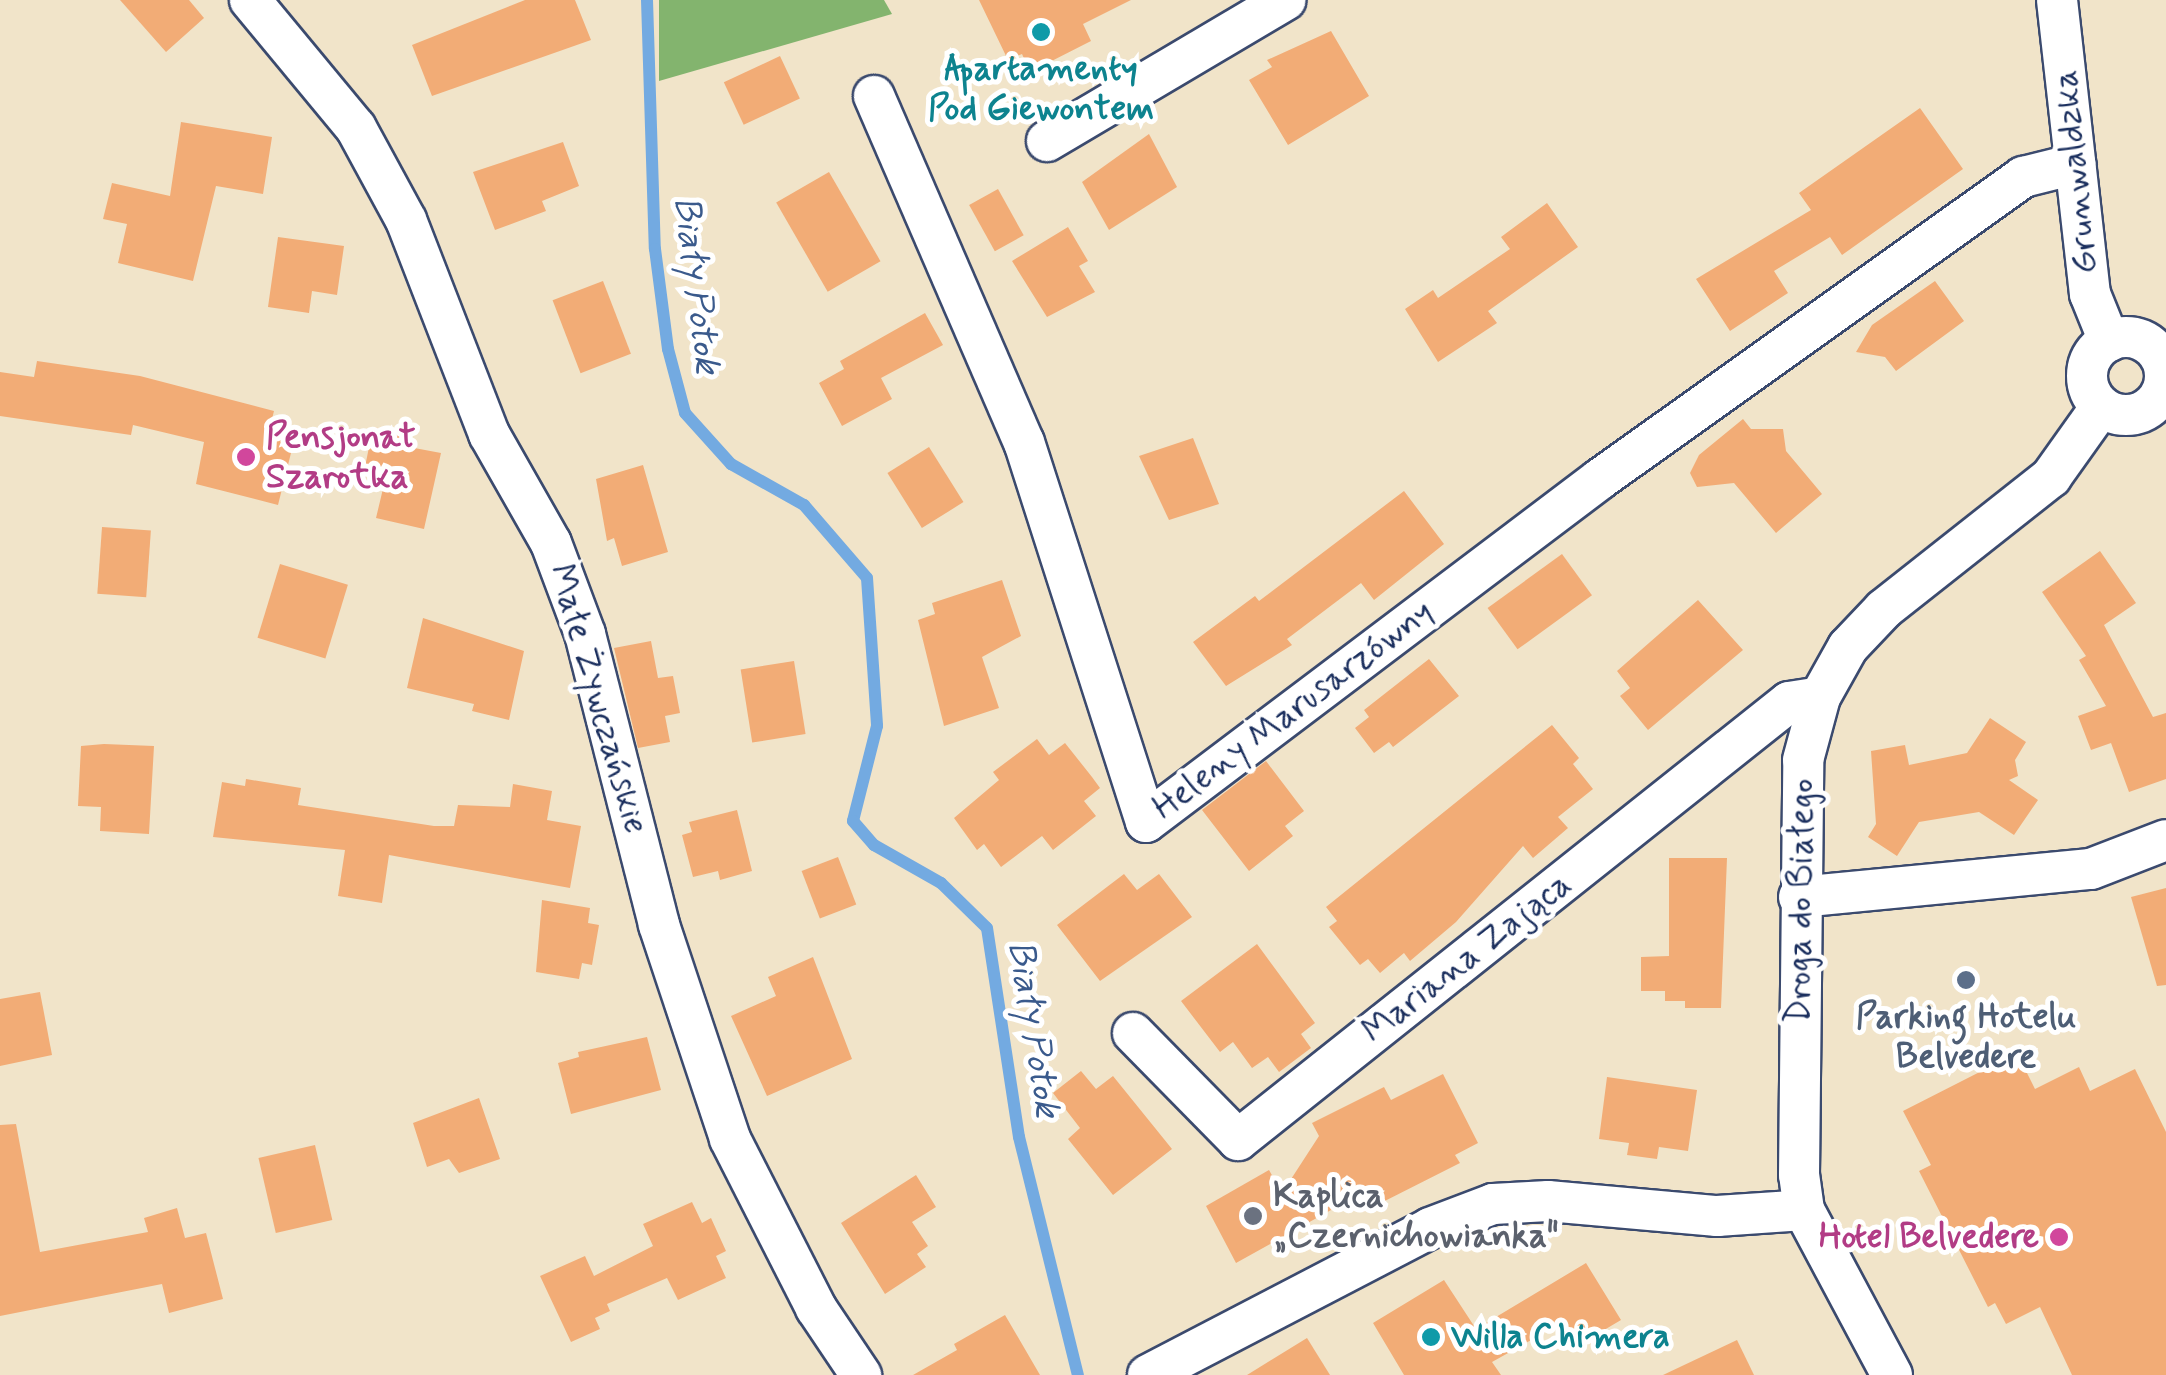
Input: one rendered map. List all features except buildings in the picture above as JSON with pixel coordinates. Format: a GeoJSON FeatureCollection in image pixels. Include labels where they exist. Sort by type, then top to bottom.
{"type":"FeatureCollection","features":[{"type":"Feature","properties":{"kind":"street","name":"Małe Żywczańskie"},"geometry":{"type":"LineString","coordinates":[[250,0],[356,128],[406,220],[476,406],[552,543],[586,634],[659,925],[730,1139],[816,1308],[861,1375]]}},
{"type":"Feature","properties":{"kind":"street"},"geometry":{"type":"LineString","coordinates":[[1047,141],[1285,0]]}},
{"type":"Feature","properties":{"kind":"street","name":"Grunwaldzka"},"geometry":{"type":"LineString","coordinates":[[2057,0],[2090,294],[2108,341]]}},
{"type":"Feature","properties":{"kind":"street","name":"Heleny Marusarzówny"},"geometry":{"type":"LineString","coordinates":[[874,96],[1024,442],[1146,822],[1600,479],[2006,189],[2032,172],[2075,164]]}},
{"type":"Feature","properties":{"kind":"street"},"geometry":{"type":"LineString","coordinates":[[2108,341],[2144,342],[2165,370],[2159,398],[2145,410],[2127,416],[2101,407],[2087,375],[2093,355],[2108,341]]}},
{"type":"Feature","properties":{"kind":"street","name":"Droga do Białego"},"geometry":{"type":"LineString","coordinates":[[1892,1375],[1804,1210],[1798,1176],[1800,781],[1820,697],[1866,626],[2051,478],[2101,407]]}},
{"type":"Feature","properties":{"kind":"street","name":"Mariana Zająca"},"geometry":{"type":"LineString","coordinates":[[1133,1033],[1238,1140],[1788,702],[1820,697]]}},
{"type":"Feature","properties":{"kind":"street"},"geometry":{"type":"LineString","coordinates":[[1798,897],[2090,868],[2166,840]]}},
{"type":"Feature","properties":{"kind":"street"},"geometry":{"type":"LineString","coordinates":[[1148,1375],[1430,1228],[1493,1204],[1548,1201],[1716,1216],[1804,1210]]}},
{"type":"Feature","properties":{"kind":"green space"},"geometry":{"type":"Polygon","coordinates":[[[659,0],[884,0],[892,14],[659,81],[659,0]]]}},
{"type":"Feature","properties":{"kind":"waterway","name":"Biały Potok"},"geometry":{"type":"LineString","coordinates":[[647,0],[655,249],[668,349],[685,413],[731,464],[804,505],[867,578],[877,726],[853,821],[874,845],[941,883],[987,928],[1019,1137],[1078,1375]]}},
{"type":"Feature","properties":{"kind":"place","name":"Apartamenty Pod Giewontem"},"geometry":{"type":"Point","coordinates":[1041,32]}},
{"type":"Feature","properties":{"kind":"place","name":"Pensjonat Szarotka"},"geometry":{"type":"Point","coordinates":[246,457]}},
{"type":"Feature","properties":{"kind":"place","name":"Parking Hotelu Belvedere"},"geometry":{"type":"Point","coordinates":[1966,980]}},
{"type":"Feature","properties":{"kind":"place","name":"Kaplica „Czernichowianka\""},"geometry":{"type":"Point","coordinates":[1253,1216]}},
{"type":"Feature","properties":{"kind":"place","name":"Hotel Belvedere"},"geometry":{"type":"Point","coordinates":[2059,1237]}},
{"type":"Feature","properties":{"kind":"place","name":"Willa Chimera"},"geometry":{"type":"Point","coordinates":[1431,1337]}}]}
